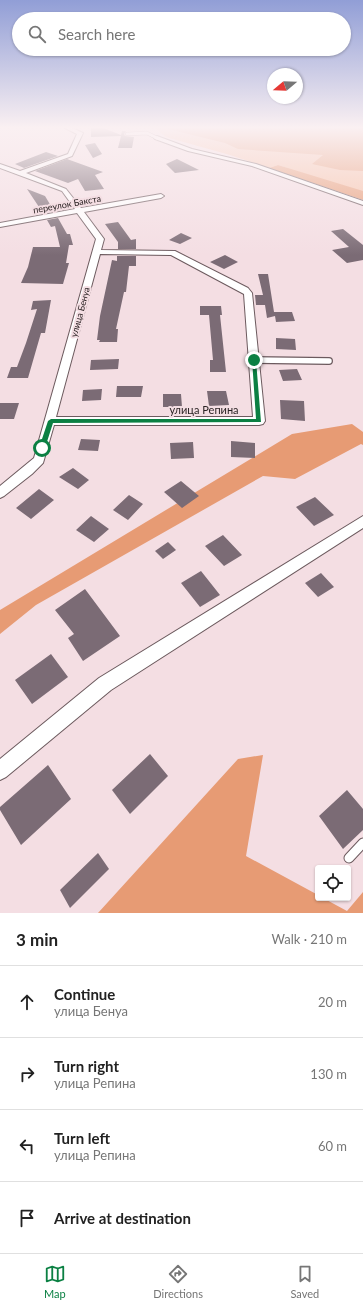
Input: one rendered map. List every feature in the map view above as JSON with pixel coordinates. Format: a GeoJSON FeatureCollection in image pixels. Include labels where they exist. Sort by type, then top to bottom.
{"type":"FeatureCollection","features":[{"type":"Feature","properties":{"kind":"street","name":"улица Бенуа"},"geometry":{"type":"LineString","coordinates":[[0,493],[28,471],[39,460],[100,239],[64,190],[11,170]]}},
{"type":"Feature","properties":{"kind":"street"},"geometry":{"type":"LineString","coordinates":[[21,173],[30,170]]}},
{"type":"Feature","properties":{"kind":"street"},"geometry":{"type":"LineString","coordinates":[[267,170],[363,203]]}},
{"type":"Feature","properties":{"kind":"street","name":"переулок Бакста"},"geometry":{"type":"LineString","coordinates":[[0,225],[161,196]]}},
{"type":"Feature","properties":{"kind":"street","name":"улица Репина"},"geometry":{"type":"LineString","coordinates":[[51,421],[259,421],[248,293],[245,290],[172,253],[96,252]]}},
{"type":"Feature","properties":{"kind":"street"},"geometry":{"type":"LineString","coordinates":[[0,771],[105,684],[363,521]]}},
{"type":"Feature","properties":{"kind":"lane"},"geometry":{"type":"LineString","coordinates":[[254,360],[329,361]]}},
{"type":"Feature","properties":{"kind":"lane"},"geometry":{"type":"LineString","coordinates":[[349,858],[363,843]]}},
{"type":"Feature","properties":{"kind":"shaded area"},"geometry":{"type":"Polygon","coordinates":[[[274,170],[293,170],[363,191],[363,200],[274,170]]]}},
{"type":"Feature","properties":{"kind":"shaded area"},"geometry":{"type":"Polygon","coordinates":[[[288,170],[363,170],[363,198],[291,173],[288,170]]]}},
{"type":"Feature","properties":{"kind":"shaded area"},"geometry":{"type":"Polygon","coordinates":[[[338,170],[363,170],[363,171],[338,170]]]}},
{"type":"Feature","properties":{"kind":"shaded area"},"geometry":{"type":"Polygon","coordinates":[[[352,424],[363,432],[363,445],[361,444],[295,479],[263,476],[36,605],[0,634],[0,610],[292,434],[352,424]]]}},
{"type":"Feature","properties":{"kind":"shaded area"},"geometry":{"type":"Polygon","coordinates":[[[263,755],[246,856],[315,893],[315,901],[329,901],[347,911],[363,892],[363,913],[98,913],[238,759],[263,755]]]}},
{"type":"Feature","properties":{"kind":"building"},"geometry":{"type":"Polygon","coordinates":[[[39,170],[96,170],[103,172],[95,175],[104,189],[85,191],[78,179],[68,183],[35,171],[39,170]]]}},
{"type":"Feature","properties":{"kind":"building"},"geometry":{"type":"Polygon","coordinates":[[[172,170],[199,170],[175,173],[172,170]]]}},
{"type":"Feature","properties":{"kind":"building"},"geometry":{"type":"Polygon","coordinates":[[[27,189],[45,196],[54,211],[43,213],[27,189]]]}},
{"type":"Feature","properties":{"kind":"building"},"geometry":{"type":"Polygon","coordinates":[[[58,218],[67,234],[70,234],[73,245],[69,245],[66,263],[69,263],[63,284],[21,283],[28,267],[33,247],[60,247],[55,226],[51,227],[47,220],[58,218]]]}},
{"type":"Feature","properties":{"kind":"building"},"geometry":{"type":"Polygon","coordinates":[[[118,222],[131,240],[136,239],[136,249],[118,249],[118,242],[105,224],[118,222]]]}},
{"type":"Feature","properties":{"kind":"building"},"geometry":{"type":"Polygon","coordinates":[[[343,229],[363,245],[363,260],[347,263],[332,250],[349,247],[331,231],[343,229]]]}},
{"type":"Feature","properties":{"kind":"building"},"geometry":{"type":"Polygon","coordinates":[[[181,233],[192,238],[180,244],[169,240],[181,233]]]}},
{"type":"Feature","properties":{"kind":"building"},"geometry":{"type":"Polygon","coordinates":[[[225,255],[238,262],[224,269],[210,262],[225,255]]]}},
{"type":"Feature","properties":{"kind":"building"},"geometry":{"type":"Polygon","coordinates":[[[117,256],[136,256],[136,266],[129,266],[126,292],[124,292],[116,329],[118,329],[117,342],[99,342],[100,340],[97,340],[100,316],[112,260],[117,261],[117,256]]]}},
{"type":"Feature","properties":{"kind":"building"},"geometry":{"type":"Polygon","coordinates":[[[258,274],[268,274],[274,312],[292,312],[295,321],[276,322],[275,316],[267,318],[265,305],[256,305],[255,295],[263,295],[258,274]]]}},
{"type":"Feature","properties":{"kind":"building"},"geometry":{"type":"Polygon","coordinates":[[[51,300],[45,333],[41,333],[28,378],[7,378],[11,367],[17,367],[26,343],[37,309],[31,310],[33,301],[51,300]]]}},
{"type":"Feature","properties":{"kind":"building"},"geometry":{"type":"Polygon","coordinates":[[[200,306],[221,306],[222,315],[220,315],[226,372],[210,372],[210,360],[213,360],[209,315],[200,315],[200,306]]]}},
{"type":"Feature","properties":{"kind":"building"},"geometry":{"type":"Polygon","coordinates":[[[276,338],[295,339],[296,350],[276,349],[276,338]]]}},
{"type":"Feature","properties":{"kind":"building"},"geometry":{"type":"Polygon","coordinates":[[[119,359],[118,369],[90,370],[91,360],[119,359]]]}},
{"type":"Feature","properties":{"kind":"building"},"geometry":{"type":"Polygon","coordinates":[[[297,369],[302,380],[283,381],[279,370],[297,369]]]}},
{"type":"Feature","properties":{"kind":"building"},"geometry":{"type":"Polygon","coordinates":[[[117,386],[143,386],[141,397],[116,397],[117,386]]]}},
{"type":"Feature","properties":{"kind":"building"},"geometry":{"type":"Polygon","coordinates":[[[102,389],[101,400],[82,401],[83,390],[102,389]]]}},
{"type":"Feature","properties":{"kind":"building"},"geometry":{"type":"Polygon","coordinates":[[[207,391],[226,391],[229,405],[209,406],[207,391]]]}},
{"type":"Feature","properties":{"kind":"building"},"geometry":{"type":"Polygon","coordinates":[[[163,394],[181,394],[182,407],[163,407],[163,394]]]}},
{"type":"Feature","properties":{"kind":"building"},"geometry":{"type":"Polygon","coordinates":[[[280,400],[304,401],[305,421],[281,419],[280,400]]]}},
{"type":"Feature","properties":{"kind":"building"},"geometry":{"type":"Polygon","coordinates":[[[0,403],[19,403],[14,419],[0,419],[0,403]]]}},
{"type":"Feature","properties":{"kind":"building"},"geometry":{"type":"Polygon","coordinates":[[[81,439],[100,440],[98,451],[78,450],[81,439]]]}},
{"type":"Feature","properties":{"kind":"building"},"geometry":{"type":"Polygon","coordinates":[[[231,441],[255,443],[255,458],[231,457],[231,441]]]}},
{"type":"Feature","properties":{"kind":"building"},"geometry":{"type":"Polygon","coordinates":[[[193,442],[194,458],[171,459],[170,443],[193,442]]]}},
{"type":"Feature","properties":{"kind":"building"},"geometry":{"type":"Polygon","coordinates":[[[73,468],[89,480],[78,489],[59,477],[73,468]]]}},
{"type":"Feature","properties":{"kind":"building"},"geometry":{"type":"Polygon","coordinates":[[[181,481],[199,496],[182,508],[164,492],[181,481]]]}},
{"type":"Feature","properties":{"kind":"building"},"geometry":{"type":"Polygon","coordinates":[[[39,489],[54,500],[31,519],[16,508],[39,489]]]}},
{"type":"Feature","properties":{"kind":"building"},"geometry":{"type":"Polygon","coordinates":[[[129,495],[143,504],[128,520],[113,510],[129,495]]]}},
{"type":"Feature","properties":{"kind":"building"},"geometry":{"type":"Polygon","coordinates":[[[315,497],[334,515],[314,526],[296,507],[315,497]]]}},
{"type":"Feature","properties":{"kind":"building"},"geometry":{"type":"Polygon","coordinates":[[[91,516],[109,529],[94,542],[76,530],[91,516]]]}},
{"type":"Feature","properties":{"kind":"building"},"geometry":{"type":"Polygon","coordinates":[[[223,535],[242,555],[224,566],[205,546],[223,535]]]}},
{"type":"Feature","properties":{"kind":"building"},"geometry":{"type":"Polygon","coordinates":[[[168,542],[176,550],[163,559],[155,551],[168,542]]]}},
{"type":"Feature","properties":{"kind":"building"},"geometry":{"type":"Polygon","coordinates":[[[201,571],[220,595],[200,607],[181,583],[201,571]]]}},
{"type":"Feature","properties":{"kind":"building"},"geometry":{"type":"Polygon","coordinates":[[[321,573],[334,587],[318,597],[305,583],[321,573]]]}},
{"type":"Feature","properties":{"kind":"building"},"geometry":{"type":"Polygon","coordinates":[[[85,589],[120,636],[83,661],[68,638],[74,634],[55,610],[85,589]]]}},
{"type":"Feature","properties":{"kind":"building"},"geometry":{"type":"Polygon","coordinates":[[[51,654],[68,677],[32,704],[15,680],[51,654]]]}},
{"type":"Feature","properties":{"kind":"building"},"geometry":{"type":"Polygon","coordinates":[[[150,754],[168,776],[130,814],[112,790],[150,754]]]}},
{"type":"Feature","properties":{"kind":"building"},"geometry":{"type":"Polygon","coordinates":[[[48,765],[71,799],[21,845],[0,810],[0,807],[48,765]]]}},
{"type":"Feature","properties":{"kind":"building"},"geometry":{"type":"Polygon","coordinates":[[[347,790],[363,809],[363,830],[343,849],[319,816],[347,790]]]}},
{"type":"Feature","properties":{"kind":"building"},"geometry":{"type":"Polygon","coordinates":[[[98,853],[109,869],[70,908],[60,890],[98,853]]]}},
{"type":"Feature","properties":{"kind":"route"},"geometry":{"type":"LineString","coordinates":[[42,448],[51,421],[259,421],[254,360]]}}]}
